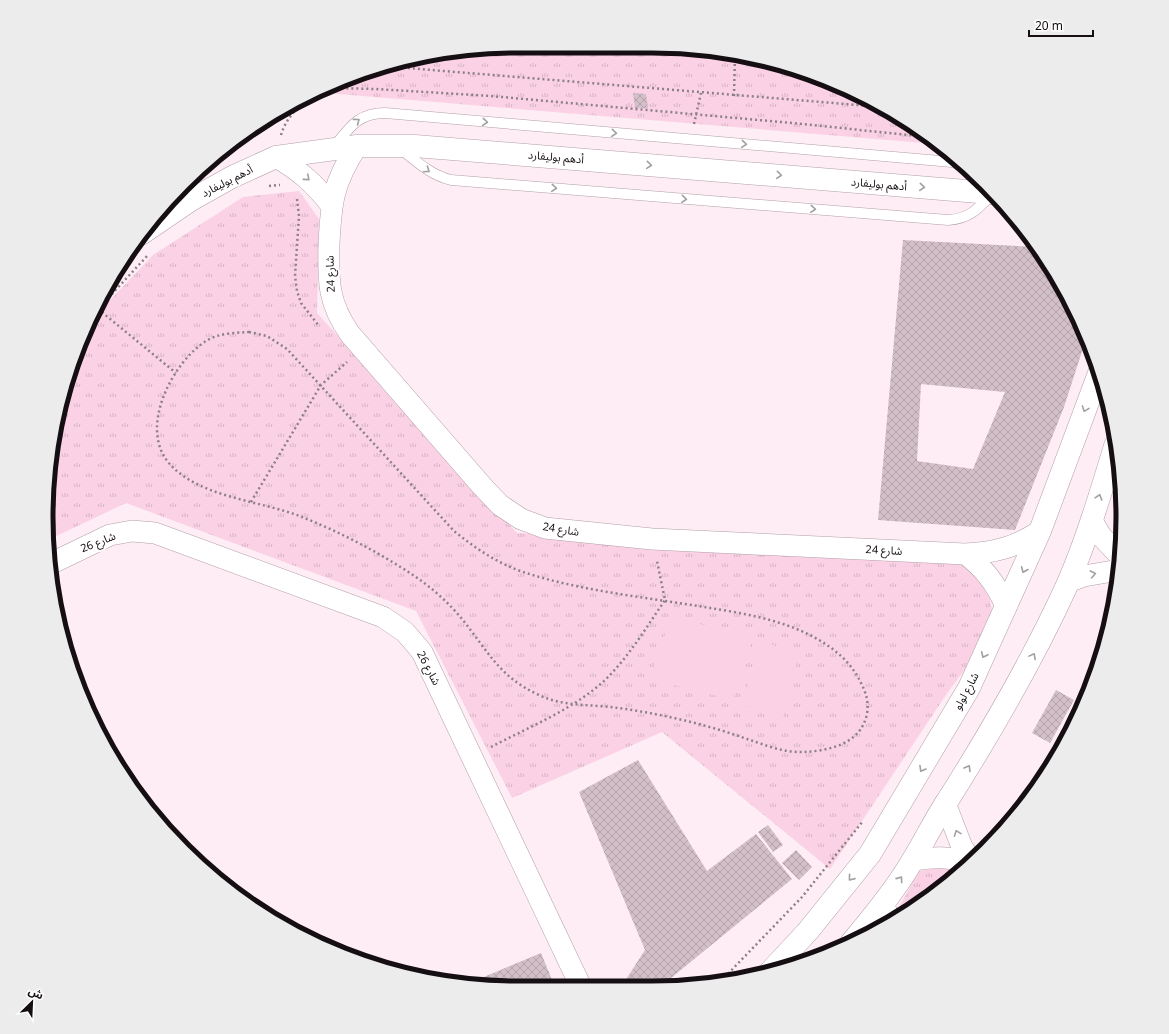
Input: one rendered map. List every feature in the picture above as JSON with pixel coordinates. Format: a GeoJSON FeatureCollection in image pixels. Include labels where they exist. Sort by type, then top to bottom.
{"type":"FeatureCollection","features":[{"type":"Feature","properties":{"kind":"street","name":"أدهم بوليفارد"},"geometry":{"type":"LineString","coordinates":[[160,221],[191,200],[232,177],[276,157],[357,146],[397,145],[983,192]]}},
{"type":"Feature","properties":{"kind":"street","name":"شارع 24"},"geometry":{"type":"LineString","coordinates":[[357,146],[345,164],[331,205],[329,287],[333,304],[340,320],[482,486],[500,505],[521,519],[545,528],[652,539],[965,554],[986,553],[1005,549],[1024,542],[1040,531]]}},
{"type":"Feature","properties":{"kind":"street"},"geometry":{"type":"LineString","coordinates":[[276,157],[297,169],[311,182],[331,205]]}},
{"type":"Feature","properties":{"kind":"street","name":"شارع لولو"},"geometry":{"type":"LineString","coordinates":[[778,963],[808,931],[870,854],[969,688],[1040,531],[1095,381]]}},
{"type":"Feature","properties":{"kind":"street"},"geometry":{"type":"LineString","coordinates":[[870,926],[886,912],[945,803],[998,719],[1035,652],[1068,582],[1092,521],[1112,456]]}},
{"type":"Feature","properties":{"kind":"street"},"geometry":{"type":"LineString","coordinates":[[1092,521],[1101,536],[1115,550]]}},
{"type":"Feature","properties":{"kind":"street","name":"شارع 26"},"geometry":{"type":"LineString","coordinates":[[55,561],[110,535],[132,531],[155,533],[383,617],[405,632],[422,652],[578,981]]}},
{"type":"Feature","properties":{"kind":"street"},"geometry":{"type":"LineString","coordinates":[[965,554],[979,564],[990,577],[1006,607]]}},
{"type":"Feature","properties":{"kind":"street"},"geometry":{"type":"LineString","coordinates":[[1068,582],[1084,576],[1113,571]]}},
{"type":"Feature","properties":{"kind":"street"},"geometry":{"type":"LineString","coordinates":[[945,803],[962,847],[968,856]]}},
{"type":"Feature","properties":{"kind":"street"},"geometry":{"type":"LineString","coordinates":[[914,860],[934,856],[954,858],[963,861]]}},
{"type":"Feature","properties":{"kind":"lane"},"geometry":{"type":"LineString","coordinates":[[332,150],[356,121],[365,115],[375,113],[950,162]]}},
{"type":"Feature","properties":{"kind":"lane"},"geometry":{"type":"LineString","coordinates":[[397,145],[426,170],[442,178],[451,180],[948,220],[964,218],[972,214],[988,197]]}},
{"type":"Feature","properties":{"kind":"path"},"geometry":{"type":"LineString","coordinates":[[734,96],[735,61]]}},
{"type":"Feature","properties":{"kind":"path"},"geometry":{"type":"LineString","coordinates":[[403,68],[866,106]]}},
{"type":"Feature","properties":{"kind":"path"},"geometry":{"type":"LineString","coordinates":[[341,87],[376,88],[491,96],[917,136]]}},
{"type":"Feature","properties":{"kind":"path"},"geometry":{"type":"LineString","coordinates":[[690,140],[701,93]]}},
{"type":"Feature","properties":{"kind":"path"},"geometry":{"type":"LineString","coordinates":[[276,157],[284,124],[299,108]]}},
{"type":"Feature","properties":{"kind":"path"},"geometry":{"type":"LineString","coordinates":[[101,312],[176,373]]}},
{"type":"Feature","properties":{"kind":"path"},"geometry":{"type":"LineString","coordinates":[[249,332],[267,336],[287,349],[321,385],[454,531],[473,546],[498,561],[524,572],[591,589],[734,612],[782,624],[817,639],[836,651],[852,667],[863,687],[868,702],[867,719],[858,733],[845,743],[823,750],[799,752],[776,749],[726,732],[658,714],[611,707],[572,704],[543,698],[516,684],[494,663],[459,615],[437,594],[414,576],[345,536],[299,516],[198,485],[177,471],[164,458],[158,443],[157,422],[162,397],[188,355],[209,339],[226,334],[249,332]]}},
{"type":"Feature","properties":{"kind":"path"},"geometry":{"type":"LineString","coordinates":[[251,502],[321,385],[347,362],[361,346]]}},
{"type":"Feature","properties":{"kind":"path"},"geometry":{"type":"LineString","coordinates":[[471,758],[572,704],[604,680],[635,644],[665,600],[652,539]]}},
{"type":"Feature","properties":{"kind":"path"},"geometry":{"type":"LineString","coordinates":[[727,975],[802,897],[866,816]]}},
{"type":"Feature","properties":{"kind":"green space"},"geometry":{"type":"Polygon","coordinates":[[[517,53],[682,54],[743,62],[772,69],[830,88],[884,115],[926,143],[328,93],[339,88],[397,69],[456,57],[517,53]]]}},
{"type":"Feature","properties":{"kind":"green space"},"geometry":{"type":"Polygon","coordinates":[[[299,191],[319,219],[317,313],[517,533],[965,554],[990,600],[994,622],[988,640],[950,689],[830,869],[662,732],[512,798],[416,611],[126,503],[54,537],[54,487],[62,426],[69,397],[88,339],[104,307],[153,255],[243,197],[299,191]]]}},
{"type":"Feature","properties":{"kind":"green space"},"geometry":{"type":"Polygon","coordinates":[[[671,617],[753,637],[733,700],[650,679],[671,617]]]}},
{"type":"Feature","properties":{"kind":"green space"},"geometry":{"type":"Polygon","coordinates":[[[761,641],[799,654],[783,717],[742,705],[761,641]]]}},
{"type":"Feature","properties":{"kind":"green space"},"geometry":{"type":"Polygon","coordinates":[[[952,866],[955,868],[901,908],[900,905],[919,871],[952,866]]]}},
{"type":"Feature","properties":{"kind":"building"},"geometry":{"type":"Polygon","coordinates":[[[633,93],[646,94],[648,108],[635,108],[633,93]]]}},
{"type":"Feature","properties":{"kind":"building"},"geometry":{"type":"Polygon","coordinates":[[[903,240],[1029,247],[1054,285],[1081,339],[1084,346],[1064,407],[1015,530],[878,520],[903,240]],[[921,384],[917,461],[973,469],[1005,392],[921,384]]]}},
{"type":"Feature","properties":{"kind":"building"},"geometry":{"type":"Polygon","coordinates":[[[1056,690],[1074,700],[1050,743],[1032,733],[1056,690]]]}},
{"type":"Feature","properties":{"kind":"building"},"geometry":{"type":"Polygon","coordinates":[[[638,760],[707,871],[756,834],[792,879],[668,980],[625,981],[645,950],[579,792],[638,760]]]}},
{"type":"Feature","properties":{"kind":"building"},"geometry":{"type":"Polygon","coordinates":[[[768,825],[783,845],[773,852],[758,832],[768,825]]]}},
{"type":"Feature","properties":{"kind":"building"},"geometry":{"type":"Polygon","coordinates":[[[796,850],[812,867],[799,880],[782,863],[796,850]]]}},
{"type":"Feature","properties":{"kind":"building"},"geometry":{"type":"Polygon","coordinates":[[[541,953],[553,981],[517,981],[479,979],[541,953]]]}}]}
